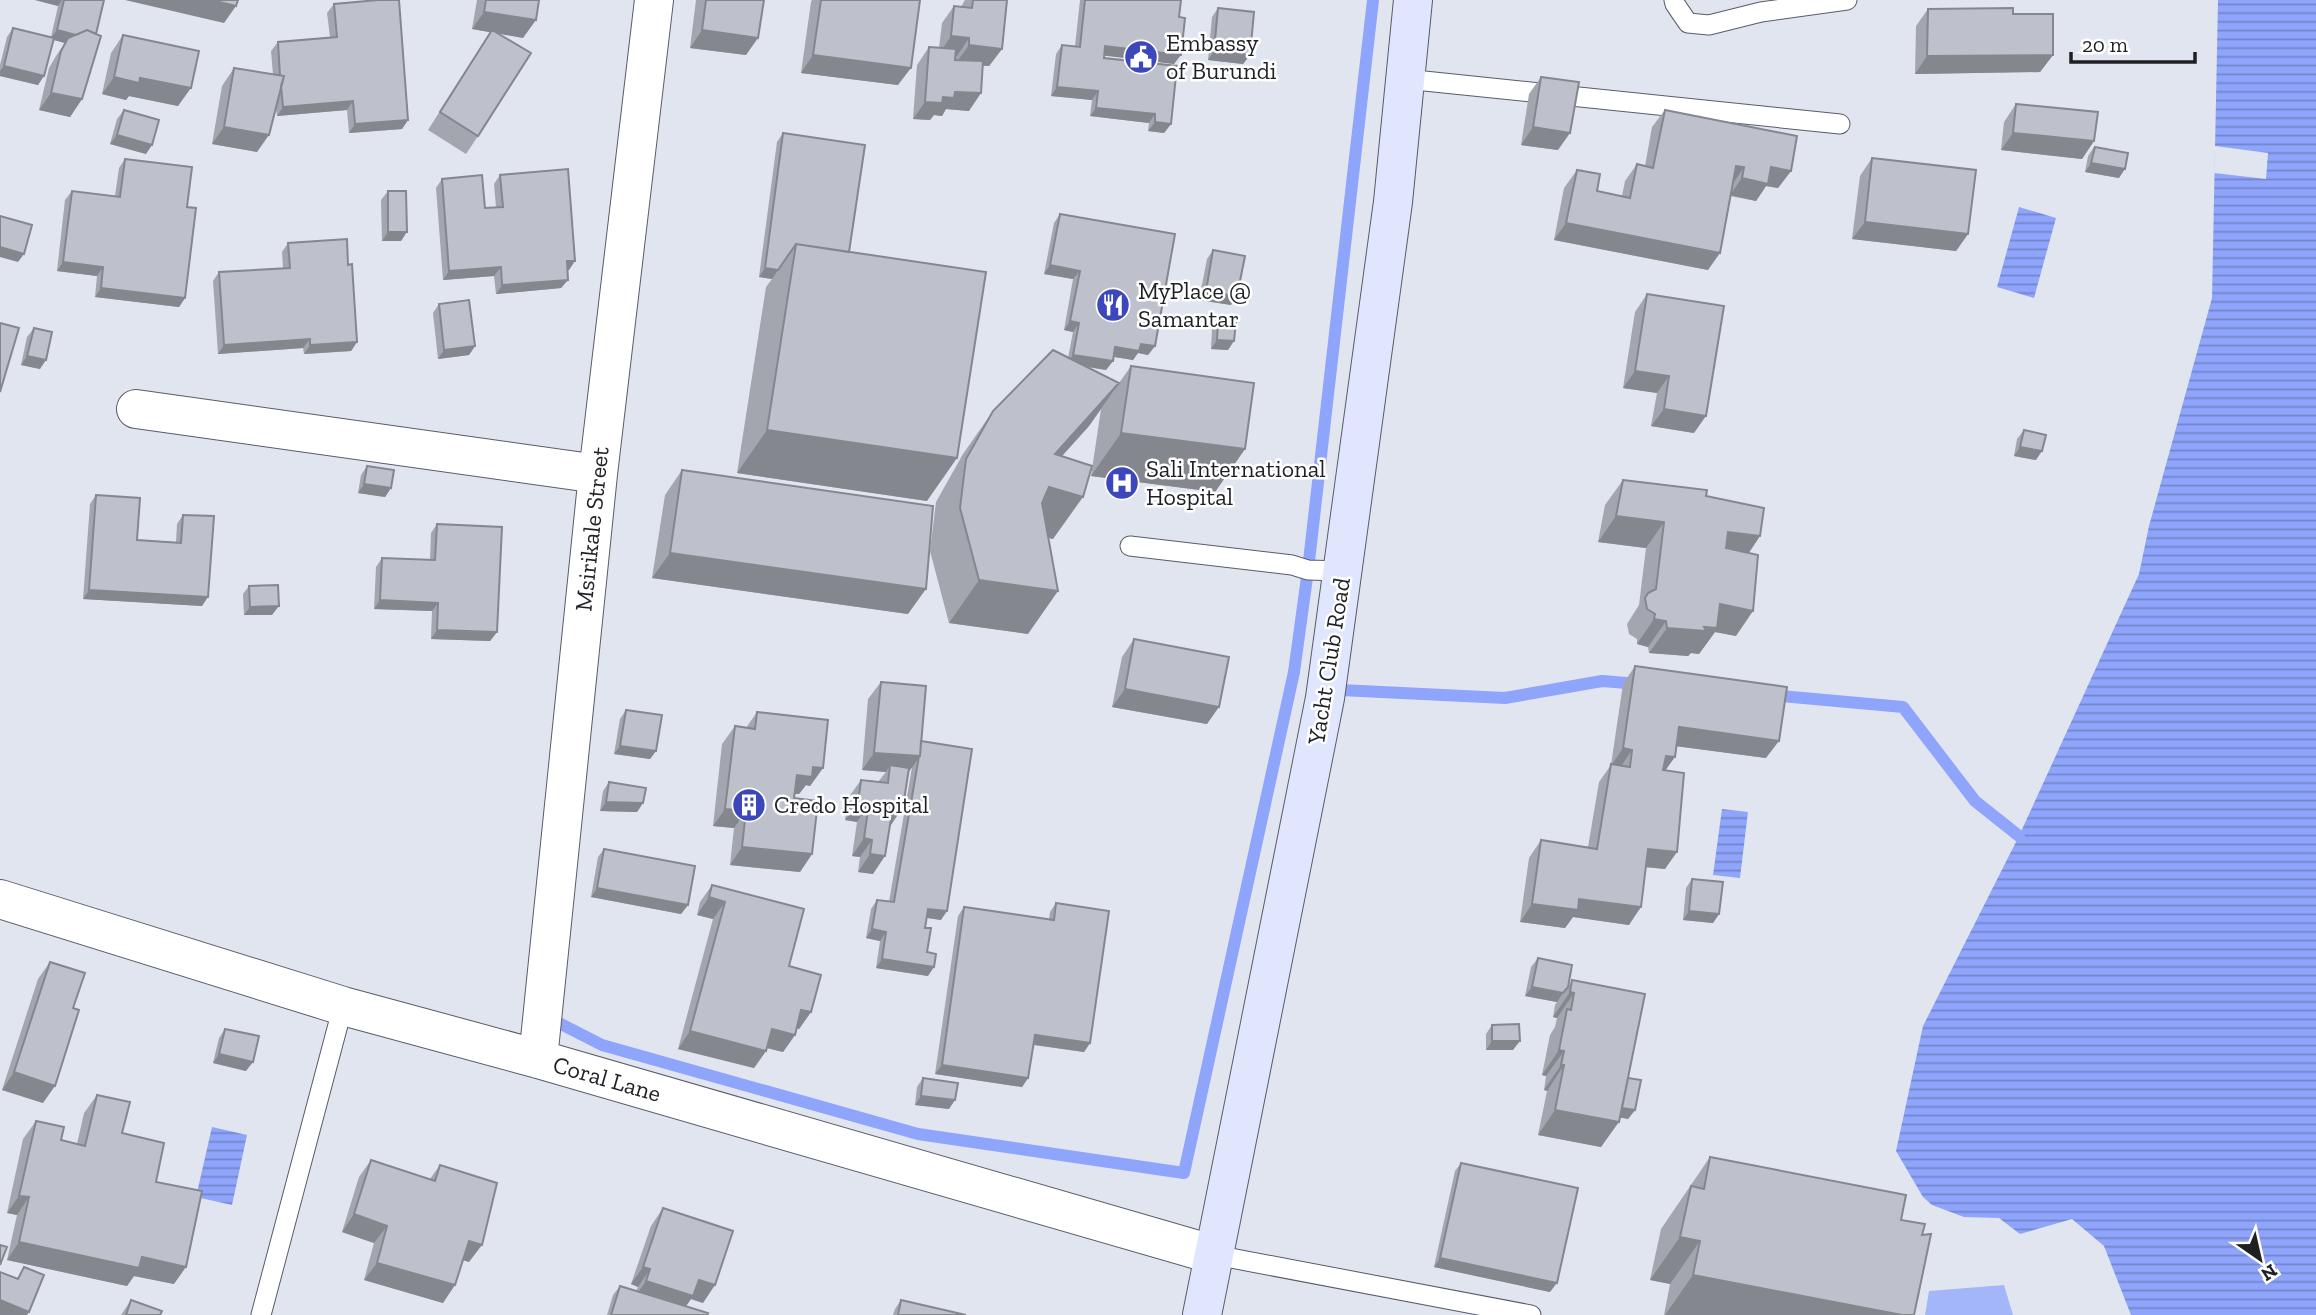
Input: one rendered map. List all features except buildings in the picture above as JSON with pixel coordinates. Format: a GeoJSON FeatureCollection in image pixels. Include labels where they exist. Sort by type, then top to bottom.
{"type":"FeatureCollection","features":[{"type":"Feature","properties":{"kind":"street","name":"Msirikale Street"},"geometry":{"type":"LineString","coordinates":[[538,1059],[598,474],[654,0]]}},
{"type":"Feature","properties":{"kind":"street","name":"Yacht Club Road"},"geometry":{"type":"LineString","coordinates":[[1202,1315],[1327,685],[1393,202],[1413,0]]}},
{"type":"Feature","properties":{"kind":"street"},"geometry":{"type":"LineString","coordinates":[[136,408],[598,474]]}},
{"type":"Feature","properties":{"kind":"street","name":"Coral Lane"},"geometry":{"type":"LineString","coordinates":[[0,899],[343,1006],[538,1059],[1215,1255]]}},
{"type":"Feature","properties":{"kind":"lane"},"geometry":{"type":"LineString","coordinates":[[1674,0],[1688,23],[1709,25],[1762,6],[1847,0]]}},
{"type":"Feature","properties":{"kind":"lane"},"geometry":{"type":"LineString","coordinates":[[1405,79],[1840,124]]}},
{"type":"Feature","properties":{"kind":"lane"},"geometry":{"type":"LineString","coordinates":[[1130,546],[1292,565],[1308,570],[1343,571]]}},
{"type":"Feature","properties":{"kind":"lane"},"geometry":{"type":"LineString","coordinates":[[261,1315],[343,1006]]}},
{"type":"Feature","properties":{"kind":"lane"},"geometry":{"type":"LineString","coordinates":[[1215,1255],[1531,1315]]}},
{"type":"Feature","properties":{"kind":"shaded area"},"geometry":{"type":"Polygon","coordinates":[[[2218,0],[2316,0],[2316,1315],[2131,1315],[2104,1246],[2072,1219],[2020,1234],[1999,1218],[1964,1217],[1932,1205],[1923,1197],[1896,1151],[1923,1026],[2019,836],[2139,574],[2149,526],[2212,298],[2218,0]]]}},
{"type":"Feature","properties":{"kind":"shaded area"},"geometry":{"type":"Polygon","coordinates":[[[2019,207],[2056,218],[2034,298],[1997,287],[2019,207]]]}},
{"type":"Feature","properties":{"kind":"shaded area"},"geometry":{"type":"Polygon","coordinates":[[[1722,809],[1748,812],[1740,878],[1713,875],[1722,809]]]}},
{"type":"Feature","properties":{"kind":"shaded area"},"geometry":{"type":"Polygon","coordinates":[[[212,1127],[247,1135],[232,1205],[196,1197],[212,1127]]]}},
{"type":"Feature","properties":{"kind":"shaded area"},"geometry":{"type":"Polygon","coordinates":[[[2004,1285],[2013,1315],[1925,1315],[1929,1291],[2004,1285]]]}},
{"type":"Feature","properties":{"kind":"pier"},"geometry":{"type":"Polygon","coordinates":[[[2215,146],[2268,153],[2266,179],[2214,173],[2215,146]]]}},
{"type":"Feature","properties":{"kind":"waterway"},"geometry":{"type":"LineString","coordinates":[[553,1020],[602,1045],[918,1134],[1184,1173],[1294,672],[1373,0]]}},
{"type":"Feature","properties":{"kind":"waterway"},"geometry":{"type":"LineString","coordinates":[[1340,690],[1505,698],[1602,681],[1639,684]]}},
{"type":"Feature","properties":{"kind":"waterway"},"geometry":{"type":"LineString","coordinates":[[1769,695],[1903,707],[1975,801],[2019,836]]}},
{"type":"Feature","properties":{"kind":"place","name":"Embassy of Burundi"},"geometry":{"type":"Point","coordinates":[1141,57]}},
{"type":"Feature","properties":{"kind":"place","name":"MyPlace @ Samantar"},"geometry":{"type":"Point","coordinates":[1113,305]}},
{"type":"Feature","properties":{"kind":"place","name":"Sali International Hospital"},"geometry":{"type":"Point","coordinates":[1122,483]}},
{"type":"Feature","properties":{"kind":"place","name":"Credo Hospital"},"geometry":{"type":"Point","coordinates":[749,805]}}]}
